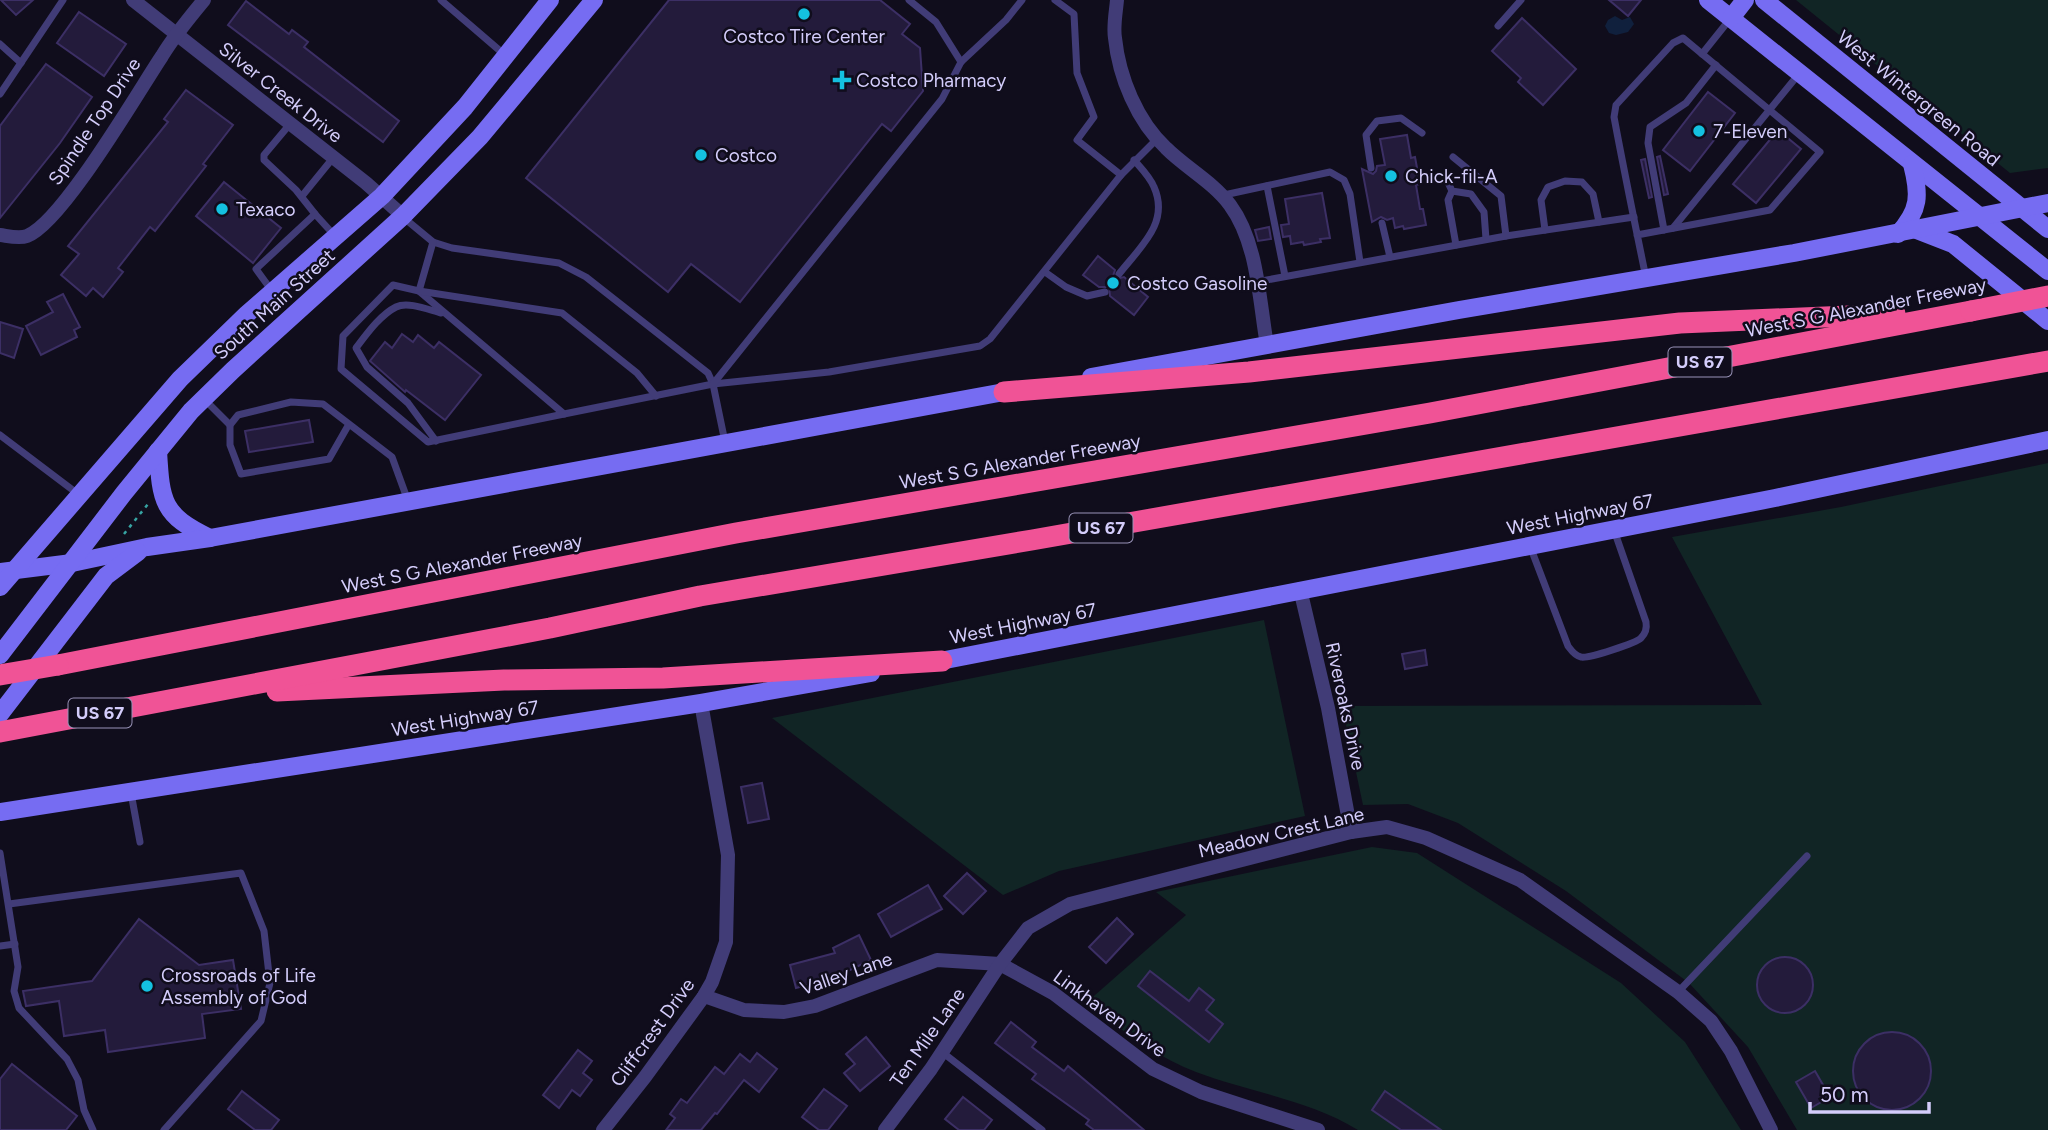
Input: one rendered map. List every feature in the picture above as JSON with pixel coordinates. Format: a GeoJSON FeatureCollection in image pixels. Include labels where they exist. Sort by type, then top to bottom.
{"type":"FeatureCollection","features":[{"type":"Feature","properties":{"kind":"highway","name":"West S G Alexander Freeway"},"geometry":{"type":"LineString","coordinates":[[0,675],[736,533],[1430,413],[2048,296]]}},
{"type":"Feature","properties":{"kind":"highway"},"geometry":{"type":"LineString","coordinates":[[1004,392],[1249,372],[1680,323],[1971,311]]}},
{"type":"Feature","properties":{"kind":"highway","name":"US 67"},"geometry":{"type":"LineString","coordinates":[[8,731],[550,628],[700,596],[2048,360]]}},
{"type":"Feature","properties":{"kind":"highway"},"geometry":{"type":"LineString","coordinates":[[184,697],[504,680],[663,678],[942,661]]}},
{"type":"Feature","properties":{"kind":"main road","name":"South Main Street"},"geometry":{"type":"LineString","coordinates":[[0,587],[7,570],[79,494],[180,379],[382,196],[465,107],[550,0]]}},
{"type":"Feature","properties":{"kind":"main road","name":"South Main Street"},"geometry":{"type":"LineString","coordinates":[[0,655],[124,493],[204,399],[403,216],[480,137],[594,0]]}},
{"type":"Feature","properties":{"kind":"main road"},"geometry":{"type":"LineString","coordinates":[[1708,0],[2048,271]]}},
{"type":"Feature","properties":{"kind":"main road"},"geometry":{"type":"LineString","coordinates":[[1731,18],[1745,0]]}},
{"type":"Feature","properties":{"kind":"main road","name":"West Wintergreen Road"},"geometry":{"type":"LineString","coordinates":[[1764,0],[2048,229]]}},
{"type":"Feature","properties":{"kind":"main road"},"geometry":{"type":"LineString","coordinates":[[506,57],[530,76]]}},
{"type":"Feature","properties":{"kind":"main road"},"geometry":{"type":"LineString","coordinates":[[1898,234],[1908,223],[1918,199],[1912,164]]}},
{"type":"Feature","properties":{"kind":"main road"},"geometry":{"type":"LineString","coordinates":[[7,570],[72,563],[147,547],[210,538],[1004,392],[1898,234],[2048,203]]}},
{"type":"Feature","properties":{"kind":"main road"},"geometry":{"type":"LineString","coordinates":[[1916,230],[1953,244],[2048,321]]}},
{"type":"Feature","properties":{"kind":"main road"},"geometry":{"type":"LineString","coordinates":[[180,379],[204,399]]}},
{"type":"Feature","properties":{"kind":"main road","name":"West Highway 67"},"geometry":{"type":"LineString","coordinates":[[6,808],[131,793],[701,703],[942,661],[1776,498],[2048,440]]}},
{"type":"Feature","properties":{"kind":"main road"},"geometry":{"type":"LineString","coordinates":[[158,451],[160,489],[166,504],[178,521],[210,538]]}},
{"type":"Feature","properties":{"kind":"main road"},"geometry":{"type":"LineString","coordinates":[[0,714],[106,576],[147,547]]}},
{"type":"Feature","properties":{"kind":"street","name":"Silver Creek Drive"},"geometry":{"type":"LineString","coordinates":[[133,0],[382,196],[403,216]]}},
{"type":"Feature","properties":{"kind":"street","name":"Spindle Top Drive"},"geometry":{"type":"LineString","coordinates":[[0,235],[26,236],[38,229],[56,211],[90,167],[177,34],[204,0]]}},
{"type":"Feature","properties":{"kind":"street"},"geometry":{"type":"LineString","coordinates":[[1117,0],[1114,36],[1120,70],[1146,125],[1157,139],[1222,196],[1231,206],[1244,230],[1266,345]]}},
{"type":"Feature","properties":{"kind":"street","name":"Riveroaks Drive"},"geometry":{"type":"LineString","coordinates":[[1300,589],[1328,708],[1351,832]]}},
{"type":"Feature","properties":{"kind":"street","name":"Cliffcrest Drive"},"geometry":{"type":"LineString","coordinates":[[603,1130],[646,1077],[704,996],[712,982],[726,942],[728,855],[701,703]]}},
{"type":"Feature","properties":{"kind":"street","name":"Meadow Crest Lane"},"geometry":{"type":"LineString","coordinates":[[1000,964],[1028,928],[1070,904],[1351,832],[1387,827],[1426,838],[1520,880],[1678,992],[1711,1021],[1771,1130]]}},
{"type":"Feature","properties":{"kind":"street","name":"Valley Lane"},"geometry":{"type":"LineString","coordinates":[[704,996],[744,1010],[784,1013],[815,1006],[937,960],[1000,964]]}},
{"type":"Feature","properties":{"kind":"street","name":"Ten Mile Lane"},"geometry":{"type":"LineString","coordinates":[[884,1130],[942,1052],[1000,964]]}},
{"type":"Feature","properties":{"kind":"street","name":"Linkhaven Drive"},"geometry":{"type":"LineString","coordinates":[[1000,964],[1053,993],[1153,1069],[1201,1091],[1318,1130]]}},
{"type":"Feature","properties":{"kind":"lane"},"geometry":{"type":"LineString","coordinates":[[0,94],[63,0]]}},
{"type":"Feature","properties":{"kind":"lane"},"geometry":{"type":"LineString","coordinates":[[441,0],[506,57]]}},
{"type":"Feature","properties":{"kind":"lane"},"geometry":{"type":"LineString","coordinates":[[909,0],[936,22],[961,62]]}},
{"type":"Feature","properties":{"kind":"lane"},"geometry":{"type":"LineString","coordinates":[[713,384],[942,99],[961,62],[1006,20],[1022,0]]}},
{"type":"Feature","properties":{"kind":"lane"},"geometry":{"type":"LineString","coordinates":[[1055,0],[1074,14],[1077,73],[1094,117],[1077,140],[1121,174]]}},
{"type":"Feature","properties":{"kind":"lane"},"geometry":{"type":"LineString","coordinates":[[1498,26],[1521,0]]}},
{"type":"Feature","properties":{"kind":"lane"},"geometry":{"type":"LineString","coordinates":[[1702,54],[1731,18]]}},
{"type":"Feature","properties":{"kind":"lane"},"geometry":{"type":"LineString","coordinates":[[1637,235],[1770,210],[1820,152],[1683,38],[1673,43],[1615,105],[1614,117],[1637,235],[1646,278]]}},
{"type":"Feature","properties":{"kind":"lane"},"geometry":{"type":"LineString","coordinates":[[0,44],[21,63]]}},
{"type":"Feature","properties":{"kind":"lane"},"geometry":{"type":"LineString","coordinates":[[1668,229],[1648,143],[1650,127],[1686,103],[1716,65]]}},
{"type":"Feature","properties":{"kind":"lane"},"geometry":{"type":"LineString","coordinates":[[1668,229],[1799,74]]}},
{"type":"Feature","properties":{"kind":"lane"},"geometry":{"type":"LineString","coordinates":[[1371,168],[1366,135],[1377,121],[1401,118],[1422,133]]}},
{"type":"Feature","properties":{"kind":"lane"},"geometry":{"type":"LineString","coordinates":[[290,124],[264,155],[264,160],[302,196],[335,237]]}},
{"type":"Feature","properties":{"kind":"lane"},"geometry":{"type":"LineString","coordinates":[[656,397],[637,373],[562,313],[393,285],[342,336],[341,369],[428,442],[656,397],[713,384],[829,372],[980,346],[990,339],[1121,174],[1157,139]]}},
{"type":"Feature","properties":{"kind":"lane"},"geometry":{"type":"LineString","coordinates":[[1453,157],[1501,196],[1506,236]]}},
{"type":"Feature","properties":{"kind":"lane"},"geometry":{"type":"LineString","coordinates":[[302,196],[333,158]]}},
{"type":"Feature","properties":{"kind":"lane"},"geometry":{"type":"LineString","coordinates":[[1119,274],[1157,226],[1159,203],[1154,185],[1134,160]]}},
{"type":"Feature","properties":{"kind":"lane"},"geometry":{"type":"LineString","coordinates":[[1222,196],[1329,172],[1344,180],[1350,194],[1360,262]]}},
{"type":"Feature","properties":{"kind":"lane"},"geometry":{"type":"LineString","coordinates":[[1445,176],[1452,191],[1448,200],[1457,245]]}},
{"type":"Feature","properties":{"kind":"lane"},"geometry":{"type":"LineString","coordinates":[[1545,230],[1541,200],[1548,187],[1565,181],[1582,182],[1593,194],[1600,222]]}},
{"type":"Feature","properties":{"kind":"lane"},"geometry":{"type":"LineString","coordinates":[[1267,186],[1285,276]]}},
{"type":"Feature","properties":{"kind":"lane"},"geometry":{"type":"LineString","coordinates":[[1452,191],[1471,194],[1484,212],[1486,239]]}},
{"type":"Feature","properties":{"kind":"lane"},"geometry":{"type":"LineString","coordinates":[[273,292],[256,269],[315,214]]}},
{"type":"Feature","properties":{"kind":"lane"},"geometry":{"type":"LineString","coordinates":[[403,216],[433,242],[453,248],[559,263],[586,277],[708,373],[713,384],[726,443]]}},
{"type":"Feature","properties":{"kind":"lane"},"geometry":{"type":"LineString","coordinates":[[1256,282],[1486,239],[1634,217]]}},
{"type":"Feature","properties":{"kind":"lane"},"geometry":{"type":"LineString","coordinates":[[1382,223],[1390,257]]}},
{"type":"Feature","properties":{"kind":"lane"},"geometry":{"type":"LineString","coordinates":[[419,291],[433,242]]}},
{"type":"Feature","properties":{"kind":"lane"},"geometry":{"type":"LineString","coordinates":[[1045,271],[1066,287],[1087,296],[1105,292]]}},
{"type":"Feature","properties":{"kind":"lane"},"geometry":{"type":"LineString","coordinates":[[419,291],[564,415]]}},
{"type":"Feature","properties":{"kind":"lane"},"geometry":{"type":"LineString","coordinates":[[436,441],[408,403],[367,367],[356,348],[370,329],[397,306],[412,306],[445,314]]}},
{"type":"Feature","properties":{"kind":"lane"},"geometry":{"type":"LineString","coordinates":[[204,399],[230,425]]}},
{"type":"Feature","properties":{"kind":"lane"},"geometry":{"type":"LineString","coordinates":[[349,424],[329,459],[241,474],[230,445],[230,425],[237,415],[291,402],[323,404],[392,457],[408,501]]}},
{"type":"Feature","properties":{"kind":"lane"},"geometry":{"type":"LineString","coordinates":[[0,435],[79,494]]}},
{"type":"Feature","properties":{"kind":"lane"},"geometry":{"type":"LineString","coordinates":[[1530,545],[1568,646],[1577,655],[1587,657],[1635,641],[1643,637],[1646,629],[1646,622],[1614,529]]}},
{"type":"Feature","properties":{"kind":"lane"},"geometry":{"type":"LineString","coordinates":[[131,793],[140,842]]}},
{"type":"Feature","properties":{"kind":"lane"},"geometry":{"type":"LineString","coordinates":[[0,853],[18,967],[14,991],[19,1008],[68,1059],[78,1080],[84,1110],[93,1130]]}},
{"type":"Feature","properties":{"kind":"lane"},"geometry":{"type":"LineString","coordinates":[[1678,992],[1807,856]]}},
{"type":"Feature","properties":{"kind":"lane"},"geometry":{"type":"LineString","coordinates":[[9,904],[241,873],[264,931],[270,982],[261,1021],[164,1130]]}},
{"type":"Feature","properties":{"kind":"lane"},"geometry":{"type":"LineString","coordinates":[[0,946],[15,944]]}},
{"type":"Feature","properties":{"kind":"lane"},"geometry":{"type":"LineString","coordinates":[[942,1052],[1042,1130]]}},
{"type":"Feature","properties":{"kind":"path"},"geometry":{"type":"LineString","coordinates":[[119,539],[151,500]]}},
{"type":"Feature","properties":{"kind":"green space"},"geometry":{"type":"Polygon","coordinates":[[[1796,0],[2048,0],[2048,168],[2010,173],[1796,0]]]}},
{"type":"Feature","properties":{"kind":"green space"},"geometry":{"type":"Polygon","coordinates":[[[2048,463],[2048,1130],[1797,1130],[1748,1047],[1689,983],[1566,891],[1458,823],[1408,804],[1363,805],[1342,706],[1762,705],[1672,537],[1841,507],[2048,463]]]}},
{"type":"Feature","properties":{"kind":"green space"},"geometry":{"type":"Polygon","coordinates":[[[1264,620],[1305,816],[1059,871],[1003,895],[772,718],[1264,620]]]}},
{"type":"Feature","properties":{"kind":"green space"},"geometry":{"type":"Polygon","coordinates":[[[1372,847],[1417,853],[1621,983],[1685,1042],[1741,1130],[1358,1130],[1320,1111],[1181,1066],[1138,1041],[1086,1003],[1186,915],[1156,892],[1372,847]]]}},
{"type":"Feature","properties":{"kind":"water"},"geometry":{"type":"Polygon","coordinates":[[[1615,16],[1622,20],[1630,17],[1634,24],[1628,32],[1616,35],[1609,33],[1605,26],[1608,20],[1615,16]]]}},
{"type":"Feature","properties":{"kind":"building"},"geometry":{"type":"Polygon","coordinates":[[[1,0],[33,0],[16,15],[1,0]]]}},
{"type":"Feature","properties":{"kind":"building","name":"Costco"},"geometry":{"type":"Polygon","coordinates":[[[669,0],[880,0],[910,24],[902,34],[920,48],[923,91],[891,131],[882,124],[740,302],[691,264],[668,292],[526,178],[669,0]]]}},
{"type":"Feature","properties":{"kind":"building"},"geometry":{"type":"Polygon","coordinates":[[[1609,0],[1641,0],[1628,16],[1609,0]]]}},
{"type":"Feature","properties":{"kind":"building"},"geometry":{"type":"Polygon","coordinates":[[[246,1],[289,34],[292,30],[308,42],[304,47],[399,121],[383,142],[228,25],[246,1]]]}},
{"type":"Feature","properties":{"kind":"building"},"geometry":{"type":"Polygon","coordinates":[[[79,12],[126,44],[104,76],[57,43],[79,12]]]}},
{"type":"Feature","properties":{"kind":"building"},"geometry":{"type":"Polygon","coordinates":[[[1522,18],[1576,69],[1543,105],[1518,82],[1521,78],[1492,51],[1522,18]]]}},
{"type":"Feature","properties":{"kind":"building"},"geometry":{"type":"Polygon","coordinates":[[[46,64],[92,97],[60,143],[0,218],[0,126],[46,64]]]}},
{"type":"Feature","properties":{"kind":"building"},"geometry":{"type":"Polygon","coordinates":[[[186,90],[233,125],[203,164],[206,166],[155,231],[150,227],[118,268],[123,272],[103,297],[93,288],[86,296],[61,275],[79,254],[68,246],[168,122],[164,119],[186,90]]]}},
{"type":"Feature","properties":{"kind":"building","name":"7-Eleven"},"geometry":{"type":"Polygon","coordinates":[[[1708,92],[1735,113],[1690,171],[1663,150],[1708,92]]]}},
{"type":"Feature","properties":{"kind":"building"},"geometry":{"type":"Polygon","coordinates":[[[1778,130],[1801,149],[1756,203],[1733,184],[1778,130]]]}},
{"type":"Feature","properties":{"kind":"building","name":"Chick-fil-A"},"geometry":{"type":"Polygon","coordinates":[[[1407,135],[1411,158],[1415,157],[1420,184],[1416,185],[1426,225],[1404,229],[1403,226],[1395,228],[1393,218],[1387,220],[1381,217],[1372,222],[1362,169],[1373,174],[1377,166],[1385,165],[1380,139],[1407,135]]]}},
{"type":"Feature","properties":{"kind":"building"},"geometry":{"type":"Polygon","coordinates":[[[1660,156],[1668,194],[1664,195],[1657,157],[1660,156]]]}},
{"type":"Feature","properties":{"kind":"building"},"geometry":{"type":"Polygon","coordinates":[[[1645,159],[1652,197],[1649,198],[1641,160],[1645,159]]]}},
{"type":"Feature","properties":{"kind":"building"},"geometry":{"type":"Polygon","coordinates":[[[224,182],[281,228],[253,263],[196,216],[224,182]]]}},
{"type":"Feature","properties":{"kind":"building"},"geometry":{"type":"Polygon","coordinates":[[[1322,193],[1330,238],[1304,245],[1303,242],[1291,244],[1290,236],[1283,237],[1281,225],[1289,224],[1285,199],[1322,193]]]}},
{"type":"Feature","properties":{"kind":"building"},"geometry":{"type":"Polygon","coordinates":[[[1269,227],[1271,239],[1258,241],[1255,230],[1269,227]]]}},
{"type":"Feature","properties":{"kind":"building","name":"Costco Gasoline"},"geometry":{"type":"Polygon","coordinates":[[[1098,256],[1115,270],[1113,276],[1116,279],[1124,277],[1148,297],[1134,315],[1110,296],[1109,287],[1099,287],[1083,275],[1098,256]]]}},
{"type":"Feature","properties":{"kind":"building"},"geometry":{"type":"Polygon","coordinates":[[[63,294],[80,327],[74,330],[77,337],[41,355],[26,326],[53,312],[47,302],[63,294]]]}},
{"type":"Feature","properties":{"kind":"building"},"geometry":{"type":"Polygon","coordinates":[[[0,322],[23,329],[14,358],[0,353],[0,322]]]}},
{"type":"Feature","properties":{"kind":"building"},"geometry":{"type":"Polygon","coordinates":[[[402,334],[413,342],[418,335],[434,348],[439,342],[481,375],[445,420],[406,390],[405,392],[370,361],[385,342],[392,348],[402,334]]]}},
{"type":"Feature","properties":{"kind":"building"},"geometry":{"type":"Polygon","coordinates":[[[309,420],[313,442],[249,452],[245,431],[309,420]]]}},
{"type":"Feature","properties":{"kind":"building"},"geometry":{"type":"Polygon","coordinates":[[[1425,650],[1427,665],[1405,669],[1402,654],[1425,650]]]}},
{"type":"Feature","properties":{"kind":"building"},"geometry":{"type":"Polygon","coordinates":[[[762,783],[769,819],[748,823],[741,787],[762,783]]]}},
{"type":"Feature","properties":{"kind":"building"},"geometry":{"type":"Polygon","coordinates":[[[967,873],[986,891],[963,914],[944,896],[967,873]]]}},
{"type":"Feature","properties":{"kind":"building"},"geometry":{"type":"Polygon","coordinates":[[[928,885],[942,909],[891,937],[878,914],[928,885]]]}},
{"type":"Feature","properties":{"kind":"building"},"geometry":{"type":"Polygon","coordinates":[[[1117,918],[1133,934],[1106,963],[1089,947],[1117,918]]]}},
{"type":"Feature","properties":{"kind":"building","name":"Crossroads of Life Assembly of God"},"geometry":{"type":"Polygon","coordinates":[[[139,919],[199,965],[233,960],[241,1009],[202,1014],[205,1038],[108,1052],[105,1030],[64,1036],[59,1001],[26,1006],[23,991],[92,981],[139,919]]]}},
{"type":"Feature","properties":{"kind":"building"},"geometry":{"type":"Polygon","coordinates":[[[859,935],[871,960],[833,978],[796,988],[790,965],[835,953],[833,948],[859,935]]]}},
{"type":"Feature","properties":{"kind":"building"},"geometry":{"type":"Polygon","coordinates":[[[1785,957],[1796,959],[1805,965],[1811,974],[1811,996],[1805,1005],[1796,1011],[1785,1013],[1774,1011],[1765,1005],[1759,996],[1757,985],[1759,974],[1765,965],[1774,959],[1785,957]]]}},
{"type":"Feature","properties":{"kind":"building"},"geometry":{"type":"Polygon","coordinates":[[[1150,971],[1189,1001],[1199,988],[1214,1000],[1206,1010],[1223,1024],[1209,1042],[1138,986],[1150,971]]]}},
{"type":"Feature","properties":{"kind":"building"},"geometry":{"type":"Polygon","coordinates":[[[1011,1022],[1036,1042],[1032,1047],[1064,1071],[1068,1066],[1144,1130],[1094,1130],[1086,1124],[1089,1120],[1032,1079],[1036,1074],[995,1043],[1011,1022]]]}},
{"type":"Feature","properties":{"kind":"building"},"geometry":{"type":"Polygon","coordinates":[[[1892,1032],[1907,1035],[1924,1049],[1931,1071],[1928,1086],[1914,1103],[1892,1110],[1877,1107],[1860,1093],[1853,1071],[1856,1056],[1870,1039],[1892,1032]]]}},
{"type":"Feature","properties":{"kind":"building"},"geometry":{"type":"Polygon","coordinates":[[[866,1037],[890,1066],[860,1091],[844,1073],[855,1064],[846,1054],[866,1037]]]}},
{"type":"Feature","properties":{"kind":"building"},"geometry":{"type":"Polygon","coordinates":[[[578,1050],[592,1061],[583,1073],[592,1080],[580,1096],[572,1090],[559,1108],[543,1095],[578,1050]]]}},
{"type":"Feature","properties":{"kind":"building"},"geometry":{"type":"Polygon","coordinates":[[[757,1053],[777,1069],[759,1092],[744,1080],[701,1130],[666,1130],[675,1118],[670,1114],[681,1099],[687,1103],[715,1067],[724,1074],[740,1054],[750,1062],[757,1053]]]}},
{"type":"Feature","properties":{"kind":"building"},"geometry":{"type":"Polygon","coordinates":[[[12,1064],[77,1116],[66,1130],[0,1130],[0,1079],[12,1064]]]}},
{"type":"Feature","properties":{"kind":"building"},"geometry":{"type":"Polygon","coordinates":[[[1815,1071],[1830,1097],[1811,1108],[1796,1082],[1815,1071]]]}},
{"type":"Feature","properties":{"kind":"building"},"geometry":{"type":"Polygon","coordinates":[[[824,1089],[847,1106],[828,1130],[819,1130],[802,1117],[824,1089]]]}},
{"type":"Feature","properties":{"kind":"building"},"geometry":{"type":"Polygon","coordinates":[[[242,1091],[279,1120],[271,1130],[255,1130],[228,1109],[242,1091]]]}},
{"type":"Feature","properties":{"kind":"building"},"geometry":{"type":"Polygon","coordinates":[[[1385,1091],[1441,1130],[1401,1130],[1372,1110],[1385,1091]]]}},
{"type":"Feature","properties":{"kind":"building"},"geometry":{"type":"Polygon","coordinates":[[[963,1097],[992,1120],[984,1130],[959,1130],[945,1119],[963,1097]]]}},
{"type":"Feature","properties":{"kind":"place","name":"Costco Tire Center"},"geometry":{"type":"Point","coordinates":[804,14]}},
{"type":"Feature","properties":{"kind":"place","name":"Costco Pharmacy"},"geometry":{"type":"Point","coordinates":[842,80]}},
{"type":"Feature","properties":{"kind":"place","name":"7-Eleven"},"geometry":{"type":"Point","coordinates":[1699,131]}},
{"type":"Feature","properties":{"kind":"place","name":"Costco"},"geometry":{"type":"Point","coordinates":[701,155]}},
{"type":"Feature","properties":{"kind":"place","name":"Chick-fil-A"},"geometry":{"type":"Point","coordinates":[1391,176]}},
{"type":"Feature","properties":{"kind":"place","name":"Texaco"},"geometry":{"type":"Point","coordinates":[222,209]}},
{"type":"Feature","properties":{"kind":"place","name":"Costco Gasoline"},"geometry":{"type":"Point","coordinates":[1113,283]}},
{"type":"Feature","properties":{"kind":"place","name":"Crossroads of Life Assembly of God"},"geometry":{"type":"Point","coordinates":[147,986]}}]}
